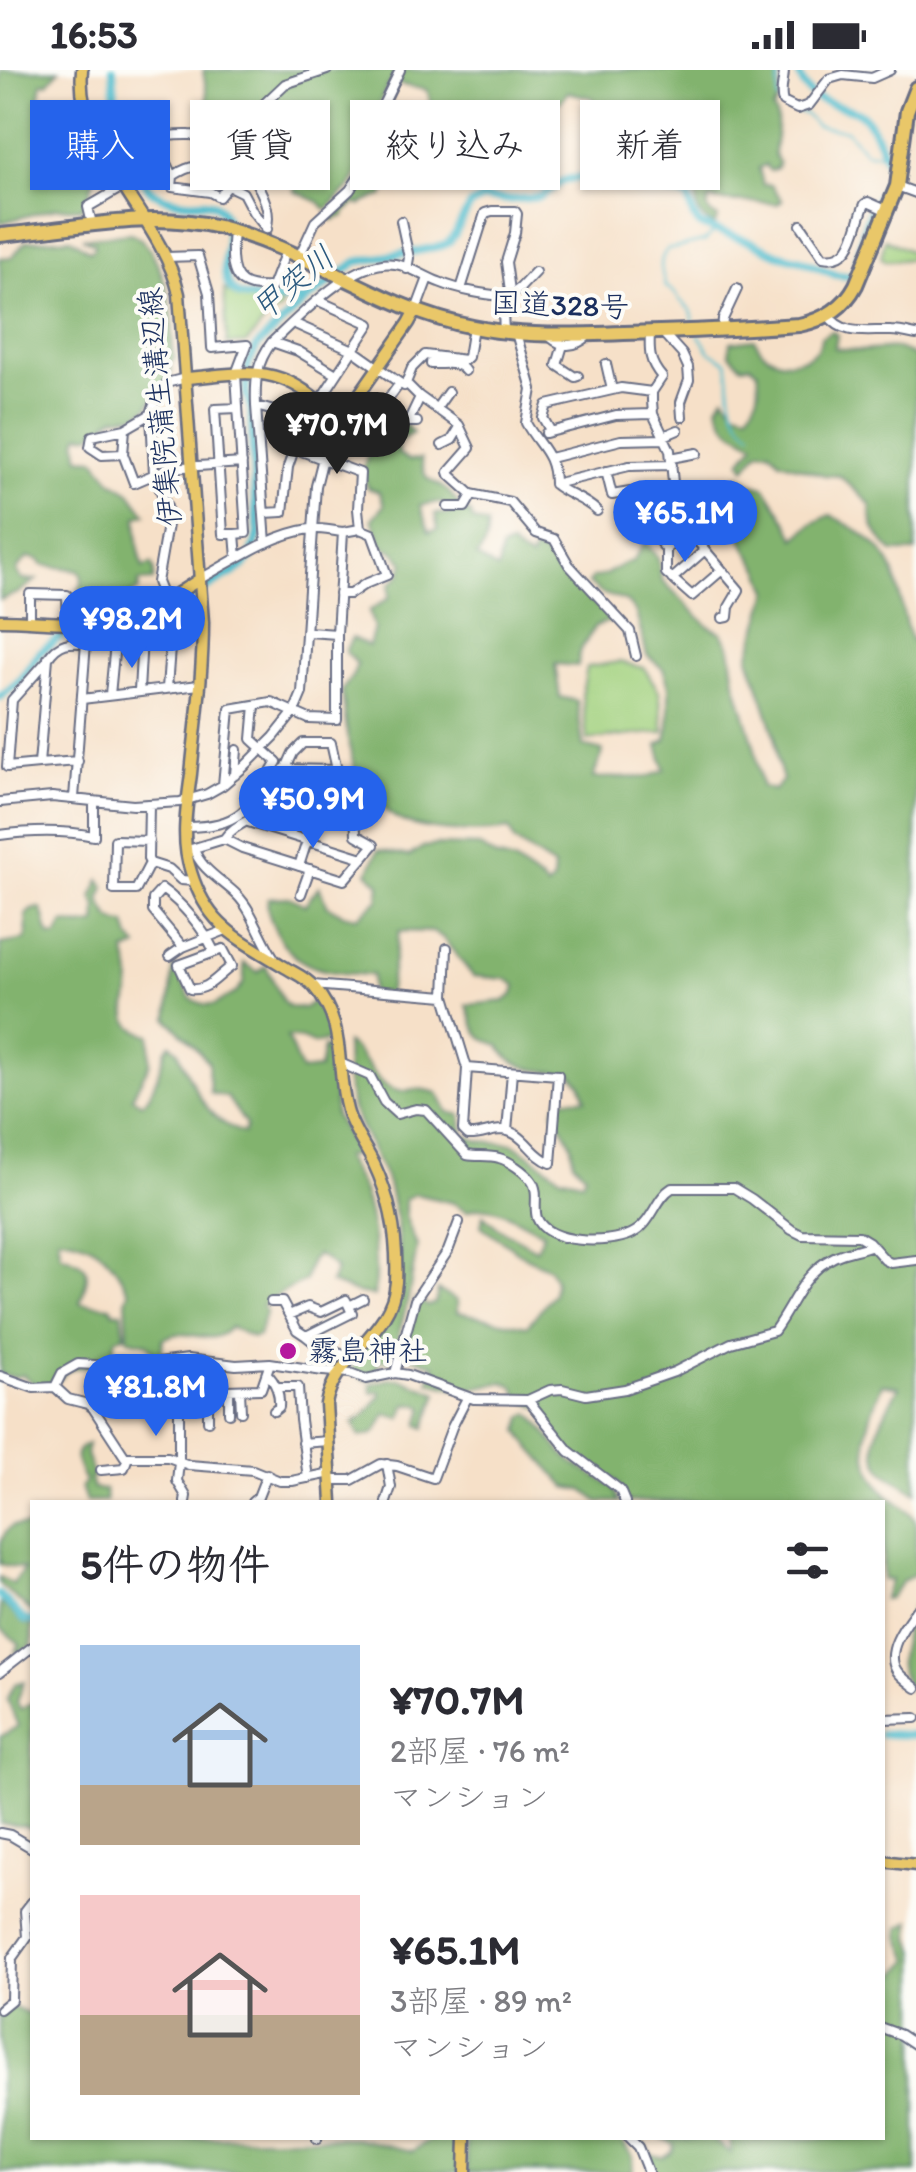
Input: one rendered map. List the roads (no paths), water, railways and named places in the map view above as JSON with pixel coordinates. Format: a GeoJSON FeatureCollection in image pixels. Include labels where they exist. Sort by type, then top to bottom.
{"type":"FeatureCollection","features":[{"type":"Feature","properties":{"kind":"highway"},"geometry":{"type":"LineString","coordinates":[[828,315],[852,292],[897,186],[907,111],[916,88]]}},
{"type":"Feature","properties":{"kind":"highway","name":"国道328号"},"geometry":{"type":"LineString","coordinates":[[0,235],[145,220],[192,222],[262,234],[286,252],[416,310],[473,327],[510,332],[589,335],[799,325],[828,315]]}},
{"type":"Feature","properties":{"kind":"main road","name":"伊集院蒲生溝辺線"},"geometry":{"type":"LineString","coordinates":[[82,70],[83,100]]}},
{"type":"Feature","properties":{"kind":"main road","name":"伊集院蒲生溝辺線"},"geometry":{"type":"LineString","coordinates":[[126,190],[166,257],[179,294],[203,636],[185,827],[194,881],[208,910],[226,930],[313,985],[335,1023],[348,1113],[389,1202],[394,1299],[378,1328],[350,1356],[328,1391],[332,1500]]}},
{"type":"Feature","properties":{"kind":"main road"},"geometry":{"type":"LineString","coordinates":[[186,378],[255,373],[282,378],[342,419],[416,310]]}},
{"type":"Feature","properties":{"kind":"main road"},"geometry":{"type":"LineString","coordinates":[[0,620],[111,621],[201,593]]}},
{"type":"Feature","properties":{"kind":"main road"},"geometry":{"type":"LineString","coordinates":[[885,1861],[916,1865]]}},
{"type":"Feature","properties":{"kind":"main road"},"geometry":{"type":"LineString","coordinates":[[465,2172],[466,2140]]}},
{"type":"Feature","properties":{"kind":"street"},"geometry":{"type":"LineString","coordinates":[[267,100],[284,84],[327,70]]}},
{"type":"Feature","properties":{"kind":"street"},"geometry":{"type":"LineString","coordinates":[[300,258],[314,222],[359,178],[376,119],[400,70]]}},
{"type":"Feature","properties":{"kind":"street"},"geometry":{"type":"LineString","coordinates":[[784,70],[780,96],[797,109],[809,105],[829,79],[843,75],[872,78],[890,70]]}},
{"type":"Feature","properties":{"kind":"street"},"geometry":{"type":"LineString","coordinates":[[173,176],[190,167]]}},
{"type":"Feature","properties":{"kind":"street"},"geometry":{"type":"LineString","coordinates":[[170,169],[172,187],[190,189]]}},
{"type":"Feature","properties":{"kind":"street"},"geometry":{"type":"LineString","coordinates":[[897,186],[916,193]]}},
{"type":"Feature","properties":{"kind":"street"},"geometry":{"type":"LineString","coordinates":[[92,224],[88,207],[117,190]]}},
{"type":"Feature","properties":{"kind":"street"},"geometry":{"type":"LineString","coordinates":[[195,190],[219,198],[225,190]]}},
{"type":"Feature","properties":{"kind":"street"},"geometry":{"type":"LineString","coordinates":[[238,190],[243,192],[262,234]]}},
{"type":"Feature","properties":{"kind":"street"},"geometry":{"type":"LineString","coordinates":[[259,190],[270,217],[262,234]]}},
{"type":"Feature","properties":{"kind":"street"},"geometry":{"type":"LineString","coordinates":[[800,225],[823,258],[837,258],[850,248],[868,202],[886,210]]}},
{"type":"Feature","properties":{"kind":"street"},"geometry":{"type":"LineString","coordinates":[[461,289],[485,213],[513,211],[515,233],[506,262],[510,292],[503,312],[532,388],[527,428],[550,458],[554,484]]}},
{"type":"Feature","properties":{"kind":"street"},"geometry":{"type":"LineString","coordinates":[[401,220],[410,258],[407,268]]}},
{"type":"Feature","properties":{"kind":"street"},"geometry":{"type":"LineString","coordinates":[[233,231],[232,269],[240,282],[272,288],[286,252]]}},
{"type":"Feature","properties":{"kind":"street"},"geometry":{"type":"LineString","coordinates":[[166,257],[198,256],[209,293],[212,348],[247,345],[238,374],[246,533],[223,534],[214,409],[238,408]]}},
{"type":"Feature","properties":{"kind":"street"},"geometry":{"type":"LineString","coordinates":[[266,543],[255,373],[272,342],[345,278],[362,269],[392,264],[461,289],[508,297],[535,272]]}},
{"type":"Feature","properties":{"kind":"street"},"geometry":{"type":"LineString","coordinates":[[416,310],[428,278]]}},
{"type":"Feature","properties":{"kind":"street"},"geometry":{"type":"LineString","coordinates":[[722,329],[737,289]]}},
{"type":"Feature","properties":{"kind":"street"},"geometry":{"type":"LineString","coordinates":[[264,513],[283,512],[284,485],[301,429],[370,324],[319,301]]}},
{"type":"Feature","properties":{"kind":"street"},"geometry":{"type":"LineString","coordinates":[[828,315],[846,330],[896,331],[916,336]]}},
{"type":"Feature","properties":{"kind":"street"},"geometry":{"type":"LineString","coordinates":[[293,322],[352,350],[403,383],[462,430],[470,448],[450,475],[472,494],[510,502],[536,533],[554,539],[568,565],[630,631],[636,656]]}},
{"type":"Feature","properties":{"kind":"street"},"geometry":{"type":"LineString","coordinates":[[373,420],[425,355],[465,360],[473,327]]}},
{"type":"Feature","properties":{"kind":"street"},"geometry":{"type":"LineString","coordinates":[[682,417],[688,367],[682,354],[656,332],[649,354],[662,377],[652,392],[653,414],[672,462],[676,516],[738,590],[728,607],[728,616],[722,618]]}},
{"type":"Feature","properties":{"kind":"street"},"geometry":{"type":"LineString","coordinates":[[548,335],[562,345],[579,343],[589,335]]}},
{"type":"Feature","properties":{"kind":"street"},"geometry":{"type":"LineString","coordinates":[[272,342],[298,351],[336,374]]}},
{"type":"Feature","properties":{"kind":"street"},"geometry":{"type":"LineString","coordinates":[[562,345],[558,364],[578,376]]}},
{"type":"Feature","properties":{"kind":"street"},"geometry":{"type":"LineString","coordinates":[[432,356],[433,365],[451,364],[465,371]]}},
{"type":"Feature","properties":{"kind":"street"},"geometry":{"type":"LineString","coordinates":[[606,364],[612,390]]}},
{"type":"Feature","properties":{"kind":"street"},"geometry":{"type":"LineString","coordinates":[[165,602],[156,582],[168,519],[154,474],[151,414],[157,395],[166,385],[186,378]]}},
{"type":"Feature","properties":{"kind":"street"},"geometry":{"type":"LineString","coordinates":[[633,390],[634,379]]}},
{"type":"Feature","properties":{"kind":"street"},"geometry":{"type":"LineString","coordinates":[[550,430],[543,418],[548,405],[612,390],[652,392]]}},
{"type":"Feature","properties":{"kind":"street"},"geometry":{"type":"LineString","coordinates":[[436,409],[448,392]]}},
{"type":"Feature","properties":{"kind":"street"},"geometry":{"type":"LineString","coordinates":[[418,422],[408,422],[420,398]]}},
{"type":"Feature","properties":{"kind":"street"},"geometry":{"type":"LineString","coordinates":[[256,406],[274,411],[301,429]]}},
{"type":"Feature","properties":{"kind":"street"},"geometry":{"type":"LineString","coordinates":[[123,454],[102,456],[90,447],[92,436],[125,429],[151,414]]}},
{"type":"Feature","properties":{"kind":"street"},"geometry":{"type":"LineString","coordinates":[[538,438],[550,430],[616,415],[653,414]]}},
{"type":"Feature","properties":{"kind":"street"},"geometry":{"type":"LineString","coordinates":[[439,425],[446,416]]}},
{"type":"Feature","properties":{"kind":"street"},"geometry":{"type":"LineString","coordinates":[[0,802],[52,797],[149,805],[188,800],[223,784],[274,738],[294,712],[302,692],[316,486],[323,458],[342,419]]}},
{"type":"Feature","properties":{"kind":"street"},"geometry":{"type":"LineString","coordinates":[[125,429],[123,454],[134,483],[169,468],[242,463]]}},
{"type":"Feature","properties":{"kind":"street"},"geometry":{"type":"LineString","coordinates":[[442,444],[462,430]]}},
{"type":"Feature","properties":{"kind":"street"},"geometry":{"type":"LineString","coordinates":[[454,446],[462,430]]}},
{"type":"Feature","properties":{"kind":"street"},"geometry":{"type":"LineString","coordinates":[[550,458],[621,440],[664,438],[678,430]]}},
{"type":"Feature","properties":{"kind":"street"},"geometry":{"type":"LineString","coordinates":[[293,448],[360,473],[360,529]]}},
{"type":"Feature","properties":{"kind":"street"},"geometry":{"type":"LineString","coordinates":[[554,484],[629,466],[672,462],[697,453]]}},
{"type":"Feature","properties":{"kind":"street"},"geometry":{"type":"LineString","coordinates":[[606,472],[612,496],[674,490]]}},
{"type":"Feature","properties":{"kind":"street"},"geometry":{"type":"LineString","coordinates":[[554,484],[578,496],[597,512]]}},
{"type":"Feature","properties":{"kind":"street"},"geometry":{"type":"LineString","coordinates":[[448,507],[465,507],[472,494]]}},
{"type":"Feature","properties":{"kind":"street"},"geometry":{"type":"LineString","coordinates":[[676,516],[641,517],[666,550],[666,573],[692,596],[721,571]]}},
{"type":"Feature","properties":{"kind":"street"},"geometry":{"type":"LineString","coordinates":[[78,761],[7,767],[12,700],[59,646],[68,642],[116,643],[142,637],[172,620],[237,558],[266,543],[313,528],[342,532],[360,529],[372,534],[387,576],[350,594],[339,594]]}},
{"type":"Feature","properties":{"kind":"street"},"geometry":{"type":"LineString","coordinates":[[666,550],[688,531]]}},
{"type":"Feature","properties":{"kind":"street"},"geometry":{"type":"LineString","coordinates":[[223,784],[230,709],[272,702],[309,719],[337,720],[342,532]]}},
{"type":"Feature","properties":{"kind":"street"},"geometry":{"type":"LineString","coordinates":[[672,579],[712,533]]}},
{"type":"Feature","properties":{"kind":"street"},"geometry":{"type":"LineString","coordinates":[[235,534],[237,558]]}},
{"type":"Feature","properties":{"kind":"street"},"geometry":{"type":"LineString","coordinates":[[30,620],[30,594],[67,595],[68,622]]}},
{"type":"Feature","properties":{"kind":"street"},"geometry":{"type":"LineString","coordinates":[[167,688],[172,620]]}},
{"type":"Feature","properties":{"kind":"street"},"geometry":{"type":"LineString","coordinates":[[308,632],[337,634]]}},
{"type":"Feature","properties":{"kind":"street"},"geometry":{"type":"LineString","coordinates":[[139,692],[142,637]]}},
{"type":"Feature","properties":{"kind":"street"},"geometry":{"type":"LineString","coordinates":[[74,798],[86,642]]}},
{"type":"Feature","properties":{"kind":"street"},"geometry":{"type":"LineString","coordinates":[[110,695],[116,643]]}},
{"type":"Feature","properties":{"kind":"street"},"geometry":{"type":"LineString","coordinates":[[39,764],[48,658]]}},
{"type":"Feature","properties":{"kind":"street"},"geometry":{"type":"LineString","coordinates":[[82,698],[199,684]]}},
{"type":"Feature","properties":{"kind":"street"},"geometry":{"type":"LineString","coordinates":[[185,827],[214,828],[236,817],[255,800],[276,762],[252,739],[255,705]]}},
{"type":"Feature","properties":{"kind":"street"},"geometry":{"type":"LineString","coordinates":[[224,839],[344,880],[374,845],[356,835],[355,807],[337,770],[332,743],[303,742],[284,769],[265,811],[224,839],[190,849],[242,900],[277,962]]}},
{"type":"Feature","properties":{"kind":"street"},"geometry":{"type":"LineString","coordinates":[[235,775],[238,750]]}},
{"type":"Feature","properties":{"kind":"street"},"geometry":{"type":"LineString","coordinates":[[284,769],[337,770]]}},
{"type":"Feature","properties":{"kind":"street"},"geometry":{"type":"LineString","coordinates":[[274,797],[348,795]]}},
{"type":"Feature","properties":{"kind":"street"},"geometry":{"type":"LineString","coordinates":[[94,802],[94,836]]}},
{"type":"Feature","properties":{"kind":"street"},"geometry":{"type":"LineString","coordinates":[[115,840],[114,890],[136,890],[150,863],[149,805]]}},
{"type":"Feature","properties":{"kind":"street"},"geometry":{"type":"LineString","coordinates":[[248,822],[363,858]]}},
{"type":"Feature","properties":{"kind":"street"},"geometry":{"type":"LineString","coordinates":[[0,834],[54,832],[148,841]]}},
{"type":"Feature","properties":{"kind":"street"},"geometry":{"type":"LineString","coordinates":[[299,866],[307,840]]}},
{"type":"Feature","properties":{"kind":"street"},"geometry":{"type":"LineString","coordinates":[[150,863],[169,869],[181,880],[194,881]]}},
{"type":"Feature","properties":{"kind":"street"},"geometry":{"type":"LineString","coordinates":[[301,894],[310,869]]}},
{"type":"Feature","properties":{"kind":"street"},"geometry":{"type":"LineString","coordinates":[[183,947],[153,911],[153,899],[162,889],[208,938],[214,951]]}},
{"type":"Feature","properties":{"kind":"street"},"geometry":{"type":"LineString","coordinates":[[170,956],[226,930]]}},
{"type":"Feature","properties":{"kind":"street"},"geometry":{"type":"LineString","coordinates":[[223,948],[232,966],[208,987],[190,988],[179,965],[214,951],[223,948]]}},
{"type":"Feature","properties":{"kind":"street"},"geometry":{"type":"LineString","coordinates":[[447,948],[445,996],[467,1068],[463,1130],[468,1136],[507,1131],[524,1139],[536,1156],[551,1163],[558,1076],[467,1068]]}},
{"type":"Feature","properties":{"kind":"street"},"geometry":{"type":"LineString","coordinates":[[313,985],[445,996]]}},
{"type":"Feature","properties":{"kind":"street"},"geometry":{"type":"LineString","coordinates":[[340,1063],[370,1076],[384,1102],[397,1114],[426,1110],[468,1155],[499,1158],[524,1173],[534,1184],[539,1222],[551,1232],[597,1241],[618,1238],[642,1226],[667,1190],[728,1187],[742,1192],[802,1235],[859,1236],[891,1263],[916,1260]]}},
{"type":"Feature","properties":{"kind":"street"},"geometry":{"type":"LineString","coordinates":[[507,1131],[512,1072]]}},
{"type":"Feature","properties":{"kind":"street"},"geometry":{"type":"LineString","coordinates":[[395,1373],[415,1300],[448,1251],[459,1222]]}},
{"type":"Feature","properties":{"kind":"street"},"geometry":{"type":"LineString","coordinates":[[55,1388],[62,1373],[78,1364],[126,1367],[188,1359],[236,1365],[270,1362],[366,1379],[395,1373],[488,1401],[528,1400],[550,1390],[586,1395],[624,1389],[674,1372],[731,1342],[769,1334],[821,1264],[872,1245]]}},
{"type":"Feature","properties":{"kind":"street"},"geometry":{"type":"LineString","coordinates":[[348,1306],[363,1299]]}},
{"type":"Feature","properties":{"kind":"street"},"geometry":{"type":"LineString","coordinates":[[289,1315],[308,1308],[321,1312],[346,1300],[352,1313],[306,1336]]}},
{"type":"Feature","properties":{"kind":"street"},"geometry":{"type":"LineString","coordinates":[[271,1302],[282,1302],[297,1330],[320,1346],[350,1356]]}},
{"type":"Feature","properties":{"kind":"street"},"geometry":{"type":"LineString","coordinates":[[201,1361],[202,1386]]}},
{"type":"Feature","properties":{"kind":"street"},"geometry":{"type":"LineString","coordinates":[[185,1500],[177,1481],[180,1397],[262,1389],[270,1362]]}},
{"type":"Feature","properties":{"kind":"street"},"geometry":{"type":"LineString","coordinates":[[267,1374],[275,1380],[280,1402],[274,1411]]}},
{"type":"Feature","properties":{"kind":"street"},"geometry":{"type":"LineString","coordinates":[[0,1376],[34,1388],[55,1388],[68,1400],[88,1404],[126,1457],[168,1457],[202,1467],[254,1470],[280,1481],[331,1476],[352,1480],[382,1464],[433,1478],[458,1413],[468,1398]]}},
{"type":"Feature","properties":{"kind":"street"},"geometry":{"type":"LineString","coordinates":[[280,1387],[311,1388]]}},
{"type":"Feature","properties":{"kind":"street"},"geometry":{"type":"LineString","coordinates":[[298,1388],[308,1478]]}},
{"type":"Feature","properties":{"kind":"street"},"geometry":{"type":"LineString","coordinates":[[229,1390],[229,1413]]}},
{"type":"Feature","properties":{"kind":"street"},"geometry":{"type":"LineString","coordinates":[[240,1390],[241,1412]]}},
{"type":"Feature","properties":{"kind":"street"},"geometry":{"type":"LineString","coordinates":[[208,1395],[208,1421]]}},
{"type":"Feature","properties":{"kind":"street"},"geometry":{"type":"LineString","coordinates":[[528,1400],[569,1451],[620,1490],[623,1500]]}},
{"type":"Feature","properties":{"kind":"street"},"geometry":{"type":"LineString","coordinates":[[302,1443],[328,1441]]}},
{"type":"Feature","properties":{"kind":"street"},"geometry":{"type":"LineString","coordinates":[[102,1470],[124,1468],[128,1457]]}},
{"type":"Feature","properties":{"kind":"street"},"geometry":{"type":"LineString","coordinates":[[387,1464],[391,1487],[387,1500]]}},
{"type":"Feature","properties":{"kind":"street"},"geometry":{"type":"LineString","coordinates":[[254,1500],[267,1474]]}},
{"type":"Feature","properties":{"kind":"street"},"geometry":{"type":"LineString","coordinates":[[916,1610],[896,1641],[893,1662],[897,1672],[916,1688]]}},
{"type":"Feature","properties":{"kind":"street"},"geometry":{"type":"LineString","coordinates":[[0,1672],[30,1649]]}},
{"type":"Feature","properties":{"kind":"street"},"geometry":{"type":"LineString","coordinates":[[885,1719],[916,1718]]}},
{"type":"Feature","properties":{"kind":"street"},"geometry":{"type":"LineString","coordinates":[[0,1833],[30,1847]]}},
{"type":"Feature","properties":{"kind":"street"},"geometry":{"type":"LineString","coordinates":[[0,2009],[7,2006],[13,1994],[12,1958],[27,1937],[25,1911],[30,1905]]}},
{"type":"Feature","properties":{"kind":"street"},"geometry":{"type":"LineString","coordinates":[[0,1980],[10,1980]]}},
{"type":"Feature","properties":{"kind":"street"},"geometry":{"type":"LineString","coordinates":[[885,2029],[916,2046]]}},
{"type":"Feature","properties":{"kind":"street"},"geometry":{"type":"LineString","coordinates":[[631,2140],[648,2172]]}},
{"type":"Feature","properties":{"kind":"waterway"},"geometry":{"type":"LineString","coordinates":[[113,70],[115,95],[110,123],[112,128],[126,132],[149,187],[169,199],[213,204],[224,215],[225,275],[229,286],[237,294],[250,297],[307,300]]}},
{"type":"Feature","properties":{"kind":"waterway"},"geometry":{"type":"LineString","coordinates":[[778,100],[779,70]]}},
{"type":"Feature","properties":{"kind":"waterway","name":"甲突川"},"geometry":{"type":"LineString","coordinates":[[0,697],[19,681],[40,652],[64,634],[109,631],[149,621],[243,567],[259,533],[251,409],[246,394],[248,365],[257,346],[356,262],[448,243],[470,205],[483,198],[540,197],[562,181],[617,171],[659,190],[688,197],[700,225],[836,275],[853,276],[866,222],[886,182],[888,165],[866,119],[813,96],[798,70]]}},
{"type":"Feature","properties":{"kind":"waterway"},"geometry":{"type":"LineString","coordinates":[[797,112],[805,114],[816,126],[846,130],[866,153],[883,153]]}},
{"type":"Feature","properties":{"kind":"waterway"},"geometry":{"type":"LineString","coordinates":[[693,322],[690,309],[666,287],[662,259],[667,250],[705,241],[716,230]]}},
{"type":"Feature","properties":{"kind":"waterway"},"geometry":{"type":"LineString","coordinates":[[699,335],[709,351],[727,362],[734,410],[752,432]]}},
{"type":"Feature","properties":{"kind":"waterway"},"geometry":{"type":"LineString","coordinates":[[0,1595],[24,1620],[30,1621]]}},
{"type":"Feature","properties":{"kind":"waterway"},"geometry":{"type":"LineString","coordinates":[[885,1734],[916,1735]]}},
{"type":"Feature","properties":{"kind":"place","name":"霧島神社"},"geometry":{"type":"Point","coordinates":[288,1351]}}]}
